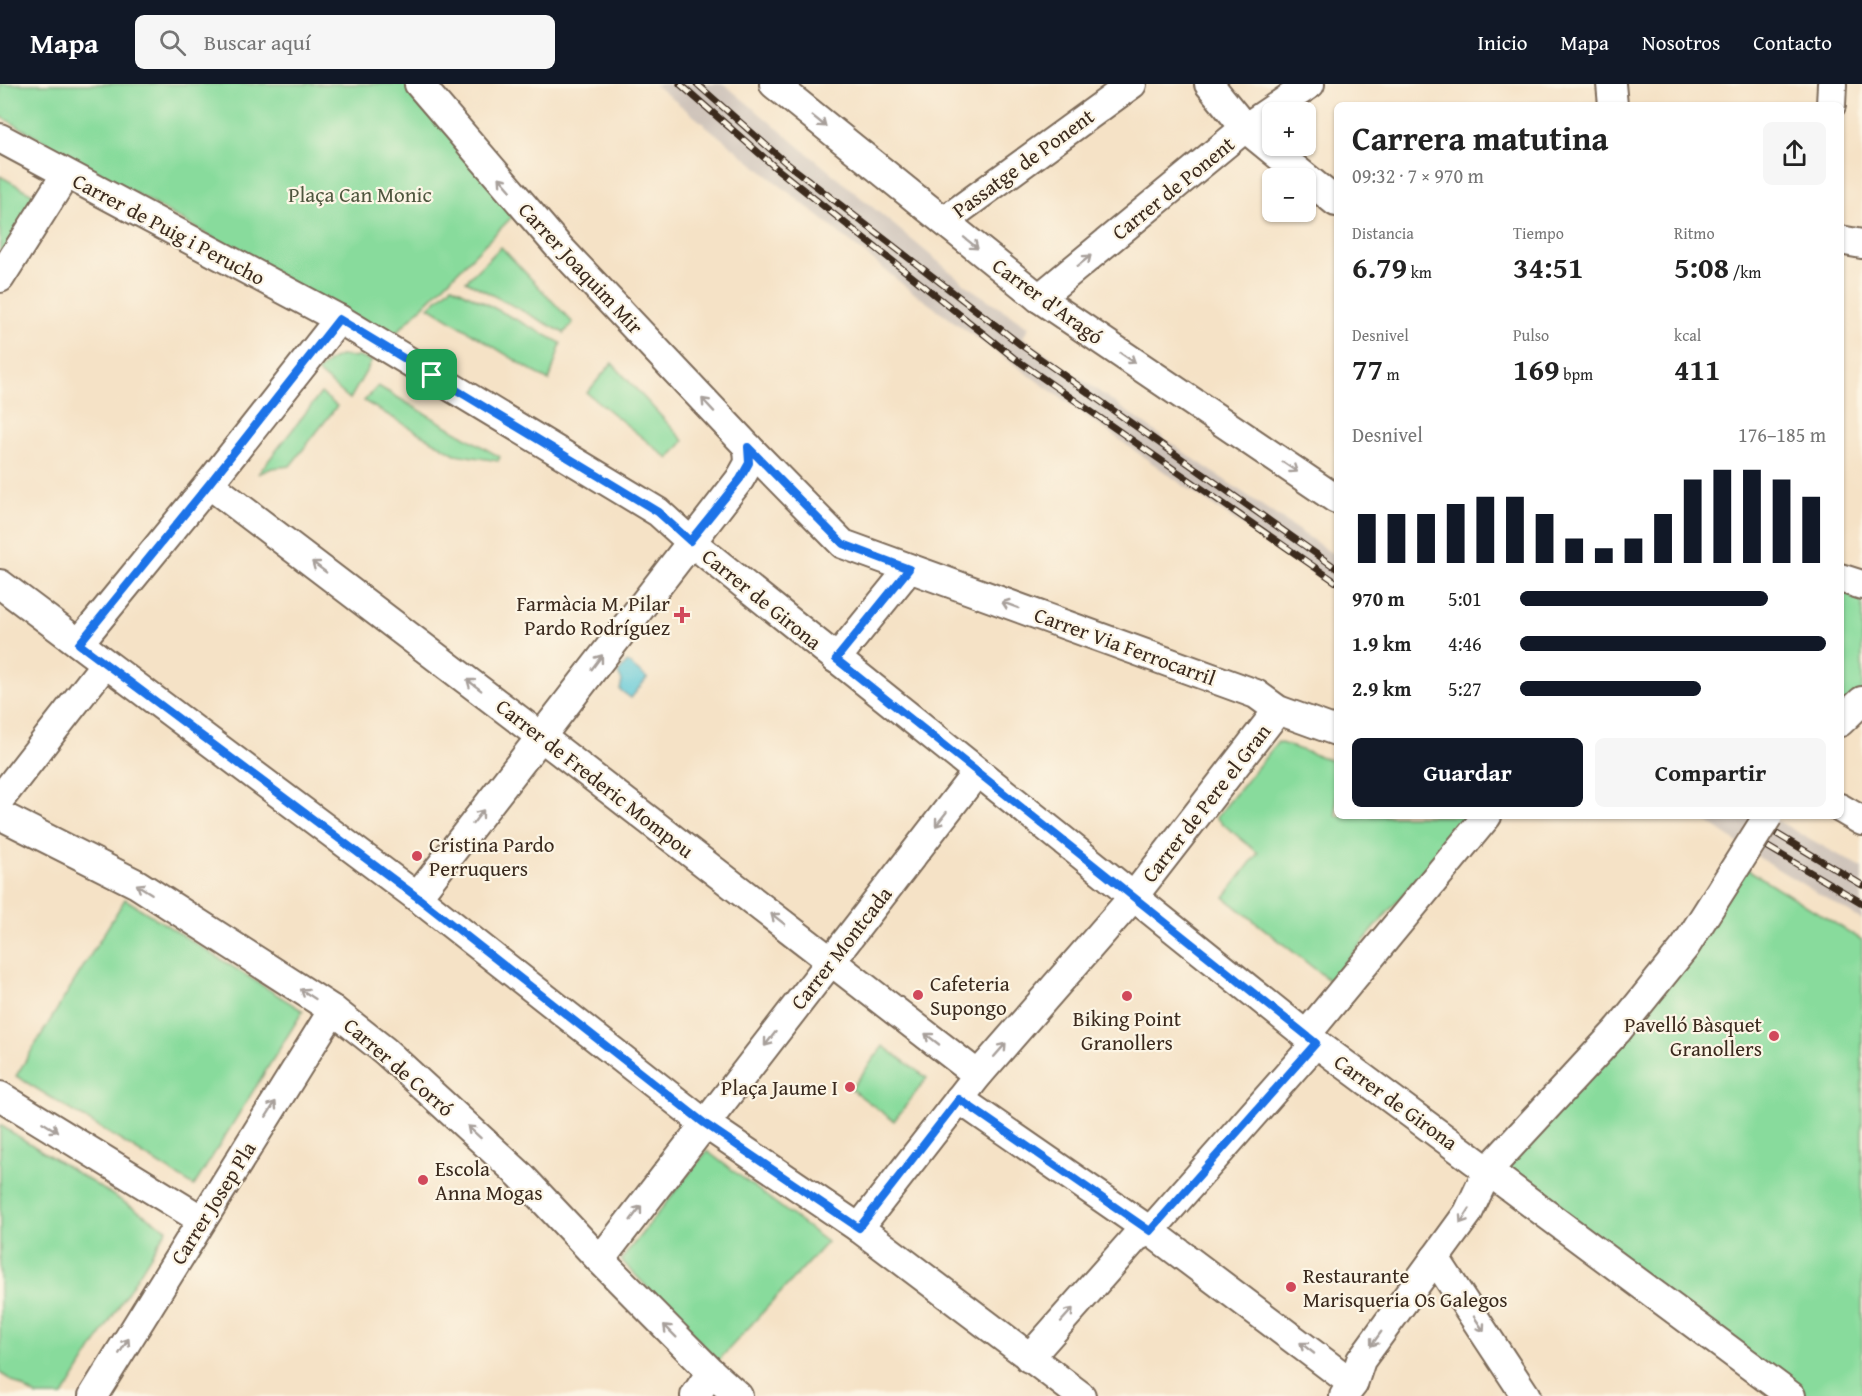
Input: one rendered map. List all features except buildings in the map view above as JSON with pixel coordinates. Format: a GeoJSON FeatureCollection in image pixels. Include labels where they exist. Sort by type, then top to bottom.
{"type":"FeatureCollection","features":[{"type":"Feature","properties":{"kind":"street","name":"Carrer Joaquim Mir"},"geometry":{"type":"LineString","coordinates":[[418,84],[558,246],[748,447]]}},
{"type":"Feature","properties":{"kind":"street","name":"Carrer d'Aragó"},"geometry":{"type":"LineString","coordinates":[[774,84],[1039,298],[1334,498]]}},
{"type":"Feature","properties":{"kind":"street","name":"Passatge de Ponent"},"geometry":{"type":"LineString","coordinates":[[944,221],[1132,84]]}},
{"type":"Feature","properties":{"kind":"street"},"geometry":{"type":"LineString","coordinates":[[1209,84],[1245,128],[1334,200]]}},
{"type":"Feature","properties":{"kind":"street","name":"Carrer de Ponent"},"geometry":{"type":"LineString","coordinates":[[1039,298],[1245,128],[1310,84]]}},
{"type":"Feature","properties":{"kind":"street"},"geometry":{"type":"LineString","coordinates":[[1611,84],[1612,102]]}},
{"type":"Feature","properties":{"kind":"street"},"geometry":{"type":"LineString","coordinates":[[1831,102],[1832,84]]}},
{"type":"Feature","properties":{"kind":"street","name":"Carrer de Puig i Perucho"},"geometry":{"type":"LineString","coordinates":[[0,138],[339,319]]}},
{"type":"Feature","properties":{"kind":"street"},"geometry":{"type":"LineString","coordinates":[[0,278],[66,174]]}},
{"type":"Feature","properties":{"kind":"street"},"geometry":{"type":"LineString","coordinates":[[1844,241],[1862,244]]}},
{"type":"Feature","properties":{"kind":"street"},"geometry":{"type":"LineString","coordinates":[[79,644],[339,319]]}},
{"type":"Feature","properties":{"kind":"street","name":"Carrer de Girona"},"geometry":{"type":"LineString","coordinates":[[339,319],[658,512],[690,541],[836,659],[1311,1039],[1791,1396]]}},
{"type":"Feature","properties":{"kind":"street"},"geometry":{"type":"LineString","coordinates":[[417,897],[740,479],[749,463],[748,447]]}},
{"type":"Feature","properties":{"kind":"street","name":"Carrer Via Ferrocarril"},"geometry":{"type":"LineString","coordinates":[[748,447],[843,544],[1256,694],[1278,711],[1334,730]]}},
{"type":"Feature","properties":{"kind":"street","name":"Carrer de Frederic Mompou"},"geometry":{"type":"LineString","coordinates":[[209,484],[540,736],[978,1075]]}},
{"type":"Feature","properties":{"kind":"street"},"geometry":{"type":"LineString","coordinates":[[836,659],[909,569]]}},
{"type":"Feature","properties":{"kind":"street"},"geometry":{"type":"LineString","coordinates":[[1844,579],[1862,585]]}},
{"type":"Feature","properties":{"kind":"street"},"geometry":{"type":"LineString","coordinates":[[0,584],[417,897],[704,1123],[859,1228],[1081,1396]]}},
{"type":"Feature","properties":{"kind":"street"},"geometry":{"type":"LineString","coordinates":[[0,799],[105,664]]}},
{"type":"Feature","properties":{"kind":"street"},"geometry":{"type":"LineString","coordinates":[[1844,718],[1862,701]]}},
{"type":"Feature","properties":{"kind":"street","name":"Carrer de Pere el Gran"},"geometry":{"type":"LineString","coordinates":[[859,1228],[978,1075],[1134,896],[1278,711]]}},
{"type":"Feature","properties":{"kind":"street","name":"Carrer Montcada"},"geometry":{"type":"LineString","coordinates":[[600,1260],[977,772]]}},
{"type":"Feature","properties":{"kind":"street"},"geometry":{"type":"LineString","coordinates":[[1844,810],[1862,821]]}},
{"type":"Feature","properties":{"kind":"street","name":"Carrer de Corró"},"geometry":{"type":"LineString","coordinates":[[0,814],[137,884],[333,1010],[385,1052],[520,1175],[600,1260],[711,1372],[738,1396]]}},
{"type":"Feature","properties":{"kind":"street"},"geometry":{"type":"LineString","coordinates":[[1029,1358],[1136,1237],[1150,1231],[1311,1039],[1484,819]]}},
{"type":"Feature","properties":{"kind":"street"},"geometry":{"type":"LineString","coordinates":[[959,1099],[1150,1231],[1348,1390],[1361,1360],[1468,1213],[1488,1170],[1618,1030],[1685,947],[1766,819]]}},
{"type":"Feature","properties":{"kind":"street","name":"Carrer Josep Pla"},"geometry":{"type":"LineString","coordinates":[[93,1396],[333,1010]]}},
{"type":"Feature","properties":{"kind":"street"},"geometry":{"type":"LineString","coordinates":[[0,1096],[202,1220]]}},
{"type":"Feature","properties":{"kind":"street"},"geometry":{"type":"LineString","coordinates":[[1435,1258],[1526,1396]]}},
{"type":"Feature","properties":{"kind":"street"},"geometry":{"type":"LineString","coordinates":[[695,1396],[711,1372]]}},
{"type":"Feature","properties":{"kind":"shaded area"},"geometry":{"type":"Polygon","coordinates":[[[654,84],[724,84],[970,288],[1029,327],[1023,337],[1182,451],[1334,555],[1334,587],[1190,490],[911,291],[654,84]]]}},
{"type":"Feature","properties":{"kind":"shaded area"},"geometry":{"type":"Polygon","coordinates":[[[1702,819],[1774,819],[1862,868],[1862,920],[1766,862],[1702,819]]]}},
{"type":"Feature","properties":{"kind":"green space","name":"Plaça Can Monic"},"geometry":{"type":"Polygon","coordinates":[[[0,84],[412,84],[516,213],[390,339],[0,116],[0,84]]]}},
{"type":"Feature","properties":{"kind":"green space"},"geometry":{"type":"Polygon","coordinates":[[[0,176],[38,197],[0,258],[0,176]]]}},
{"type":"Feature","properties":{"kind":"green space"},"geometry":{"type":"Polygon","coordinates":[[[501,247],[573,323],[564,333],[466,281],[501,247]]]}},
{"type":"Feature","properties":{"kind":"green space"},"geometry":{"type":"Polygon","coordinates":[[[452,286],[561,343],[549,381],[429,307],[452,286]]]}},
{"type":"Feature","properties":{"kind":"green space"},"geometry":{"type":"Polygon","coordinates":[[[340,356],[359,357],[372,361],[350,399],[317,372],[331,360],[340,356]]]}},
{"type":"Feature","properties":{"kind":"green space"},"geometry":{"type":"Polygon","coordinates":[[[612,363],[684,441],[669,459],[587,393],[612,363]]]}},
{"type":"Feature","properties":{"kind":"green space"},"geometry":{"type":"Polygon","coordinates":[[[378,386],[500,457],[498,461],[455,454],[364,401],[378,386]]]}},
{"type":"Feature","properties":{"kind":"green space"},"geometry":{"type":"Polygon","coordinates":[[[321,393],[337,406],[290,466],[272,468],[258,474],[321,393]]]}},
{"type":"Feature","properties":{"kind":"green space"},"geometry":{"type":"Polygon","coordinates":[[[1844,591],[1862,597],[1862,697],[1844,712],[1844,591]]]}},
{"type":"Feature","properties":{"kind":"green space"},"geometry":{"type":"Polygon","coordinates":[[[1278,742],[1334,761],[1334,819],[1466,819],[1330,981],[1224,897],[1258,853],[1216,818],[1278,742]]]}},
{"type":"Feature","properties":{"kind":"green space"},"geometry":{"type":"Polygon","coordinates":[[[1739,864],[1862,940],[1862,1396],[1791,1396],[1488,1170],[1739,864]]]}},
{"type":"Feature","properties":{"kind":"green space"},"geometry":{"type":"Polygon","coordinates":[[[125,899],[303,1011],[194,1186],[16,1076],[125,899]]]}},
{"type":"Feature","properties":{"kind":"green space"},"geometry":{"type":"Polygon","coordinates":[[[883,1046],[927,1078],[894,1121],[851,1089],[883,1046]]]}},
{"type":"Feature","properties":{"kind":"green space"},"geometry":{"type":"Polygon","coordinates":[[[0,1125],[167,1229],[63,1396],[36,1396],[0,1373],[0,1125]]]}},
{"type":"Feature","properties":{"kind":"green space"},"geometry":{"type":"Polygon","coordinates":[[[707,1151],[827,1242],[718,1361],[621,1260],[707,1151]]]}},
{"type":"Feature","properties":{"kind":"water"},"geometry":{"type":"Polygon","coordinates":[[[627,662],[647,678],[631,698],[620,690],[622,681],[618,673],[627,662]]]}},
{"type":"Feature","properties":{"kind":"railway"},"geometry":{"type":"LineString","coordinates":[[680,84],[776,168],[1014,358],[1334,581]]}},
{"type":"Feature","properties":{"kind":"railway"},"geometry":{"type":"LineString","coordinates":[[697,84],[785,162],[1021,345],[1334,567]]}},
{"type":"Feature","properties":{"kind":"railway"},"geometry":{"type":"LineString","coordinates":[[1777,834],[1862,885]]}},
{"type":"Feature","properties":{"kind":"railway"},"geometry":{"type":"LineString","coordinates":[[1768,847],[1862,903]]}},
{"type":"Feature","properties":{"kind":"place","name":"Farmàcia M. Pilar Pardo Rodríguez"},"geometry":{"type":"Point","coordinates":[682,615]}},
{"type":"Feature","properties":{"kind":"place","name":"Cristina Pardo Perruquers"},"geometry":{"type":"Point","coordinates":[417,856]}},
{"type":"Feature","properties":{"kind":"place","name":"Cafeteria Supongo"},"geometry":{"type":"Point","coordinates":[918,995]}},
{"type":"Feature","properties":{"kind":"place","name":"Biking Point Granollers"},"geometry":{"type":"Point","coordinates":[1127,996]}},
{"type":"Feature","properties":{"kind":"place","name":"Pavelló Bàsquet Granollers"},"geometry":{"type":"Point","coordinates":[1774,1036]}},
{"type":"Feature","properties":{"kind":"place","name":"Plaça Jaume I"},"geometry":{"type":"Point","coordinates":[850,1087]}},
{"type":"Feature","properties":{"kind":"place","name":"Escola Anna Mogas"},"geometry":{"type":"Point","coordinates":[423,1180]}},
{"type":"Feature","properties":{"kind":"place","name":"Restaurante Marisqueria Os Galegos"},"geometry":{"type":"Point","coordinates":[1291,1287]}},
{"type":"Feature","properties":{"kind":"route"},"geometry":{"type":"LineString","coordinates":[[339,319],[432,375],[658,512],[690,541],[740,479],[749,463],[748,447],[843,544],[909,569],[836,659],[1316,1043],[1150,1231],[959,1099],[859,1228],[704,1123],[417,897],[79,644],[339,319]]}}]}
